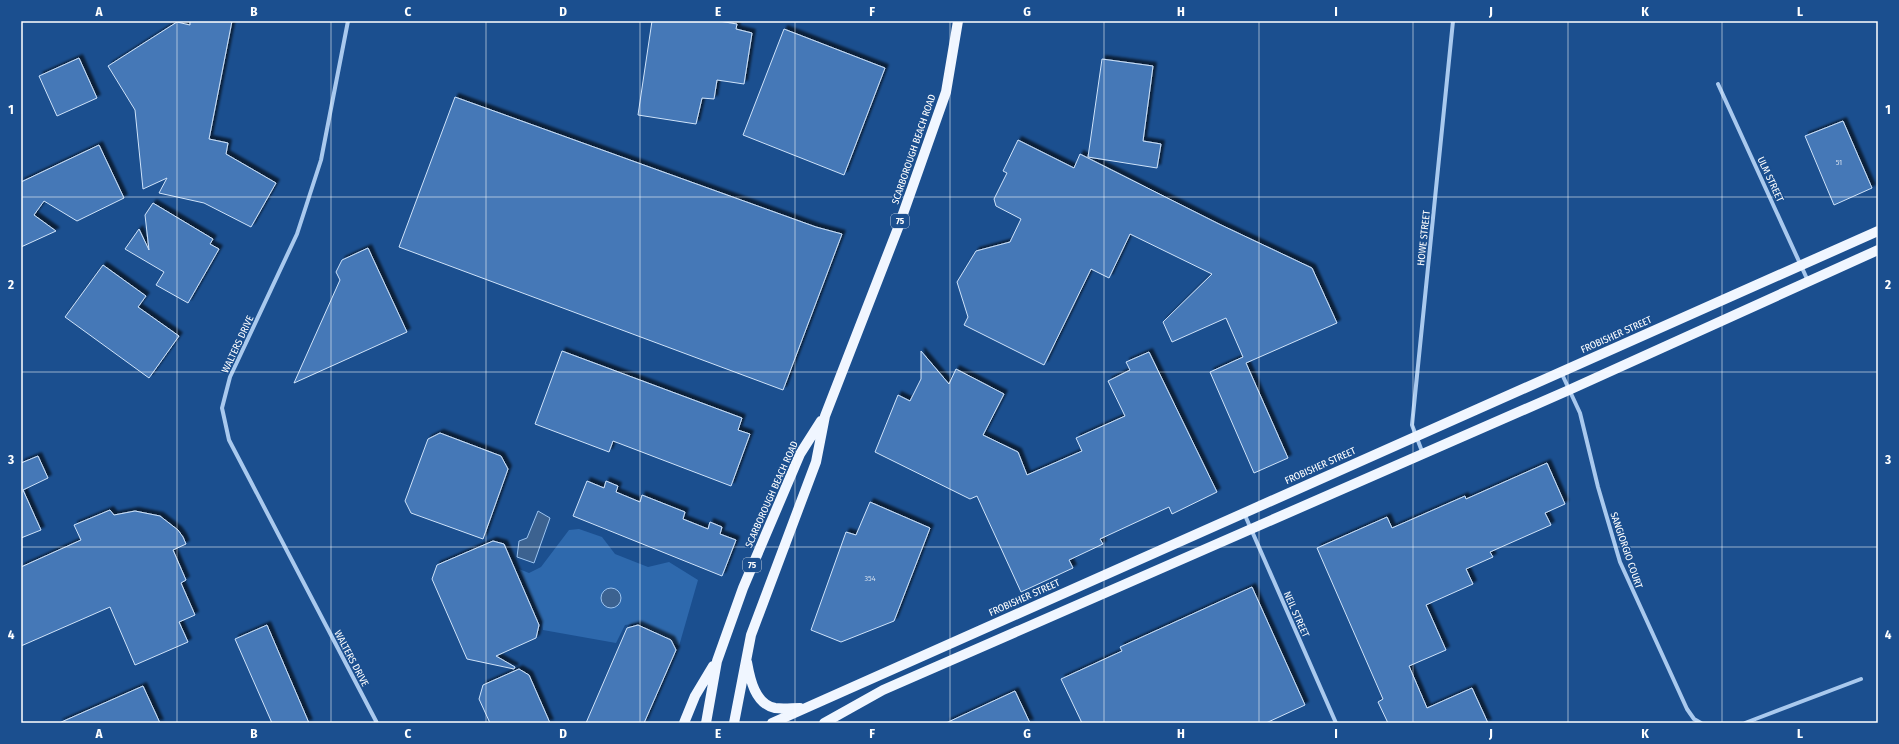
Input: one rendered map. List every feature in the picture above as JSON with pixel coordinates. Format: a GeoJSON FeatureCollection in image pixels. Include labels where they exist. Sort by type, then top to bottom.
{"type":"FeatureCollection","features":[{"type":"Feature","properties":{"kind":"main road","name":"SCARBOROUGH BEACH ROAD"},"geometry":{"type":"LineString","coordinates":[[706,723],[717,661],[743,588],[797,461],[824,416],[898,228],[933,132],[946,92],[958,21]]}},
{"type":"Feature","properties":{"kind":"main road","name":"FROBISHER STREET"},"geometry":{"type":"LineString","coordinates":[[772,723],[1243,512],[1878,231]]}},
{"type":"Feature","properties":{"kind":"main road"},"geometry":{"type":"LineString","coordinates":[[824,723],[883,690],[1423,455],[1878,250]]}},
{"type":"Feature","properties":{"kind":"main road","name":"SCARBOROUGH BEACH ROAD"},"geometry":{"type":"LineString","coordinates":[[734,723],[751,635],[816,462],[824,416]]}},
{"type":"Feature","properties":{"kind":"main road"},"geometry":{"type":"LineString","coordinates":[[746,655],[750,682],[762,701],[774,708],[804,708]]}},
{"type":"Feature","properties":{"kind":"main road"},"geometry":{"type":"LineString","coordinates":[[684,723],[695,696],[717,661]]}},
{"type":"Feature","properties":{"kind":"street","name":"WALTERS DRIVE"},"geometry":{"type":"LineString","coordinates":[[348,21],[321,160],[298,234],[230,377],[222,408],[229,440],[377,723]]}},
{"type":"Feature","properties":{"kind":"street","name":"HOWE STREET"},"geometry":{"type":"LineString","coordinates":[[1423,455],[1412,425],[1453,21]]}},
{"type":"Feature","properties":{"kind":"street","name":"ULM STREET"},"geometry":{"type":"LineString","coordinates":[[1718,84],[1808,282]]}},
{"type":"Feature","properties":{"kind":"street","name":"SANGIORGIO COURT"},"geometry":{"type":"LineString","coordinates":[[1561,372],[1580,413],[1598,487],[1620,562],[1687,709],[1694,718],[1701,723]]}},
{"type":"Feature","properties":{"kind":"street","name":"NEIL STREET"},"geometry":{"type":"LineString","coordinates":[[1243,512],[1336,723]]}},
{"type":"Feature","properties":{"kind":"street"},"geometry":{"type":"LineString","coordinates":[[1745,723],[1861,679]]}},
{"type":"Feature","properties":{"kind":"shaded area"},"geometry":{"type":"Polygon","coordinates":[[[538,511],[550,518],[534,563],[517,557],[519,541],[527,538],[538,511]]]}},
{"type":"Feature","properties":{"kind":"shaded area"},"geometry":{"type":"Polygon","coordinates":[[[579,529],[602,537],[615,554],[648,567],[669,562],[698,580],[679,646],[639,623],[625,625],[616,643],[543,630],[542,622],[519,569],[529,573],[541,567],[569,530],[579,529]]]}},
{"type":"Feature","properties":{"kind":"shaded area"},"geometry":{"type":"Polygon","coordinates":[[[607,588],[615,588],[621,594],[621,602],[615,608],[607,608],[601,602],[601,594],[607,588]]]}},
{"type":"Feature","properties":{"kind":"building"},"geometry":{"type":"Polygon","coordinates":[[[190,21],[232,21],[209,139],[228,143],[226,154],[276,183],[251,227],[204,203],[159,193],[167,178],[143,189],[135,110],[108,66],[177,22],[190,25],[190,21]]]}},
{"type":"Feature","properties":{"kind":"building"},"geometry":{"type":"Polygon","coordinates":[[[652,21],[719,21],[737,24],[736,29],[752,33],[744,84],[717,80],[714,99],[702,98],[696,124],[638,115],[652,21]]]}},
{"type":"Feature","properties":{"kind":"building"},"geometry":{"type":"Polygon","coordinates":[[[784,29],[885,68],[844,175],[743,135],[784,29]]]}},
{"type":"Feature","properties":{"kind":"building"},"geometry":{"type":"Polygon","coordinates":[[[79,58],[97,98],[57,116],[39,76],[79,58]]]}},
{"type":"Feature","properties":{"kind":"building"},"geometry":{"type":"Polygon","coordinates":[[[1102,59],[1153,66],[1143,141],[1161,144],[1157,168],[1088,157],[1102,59]]]}},
{"type":"Feature","properties":{"kind":"building"},"geometry":{"type":"Polygon","coordinates":[[[455,97],[816,227],[842,234],[783,390],[399,247],[455,97]]]}},
{"type":"Feature","properties":{"kind":"building"},"geometry":{"type":"Polygon","coordinates":[[[1843,121],[1872,188],[1834,205],[1805,136],[1843,121]]]}},
{"type":"Feature","properties":{"kind":"building"},"geometry":{"type":"Polygon","coordinates":[[[1018,140],[1074,168],[1080,154],[1219,224],[1312,268],[1337,323],[1246,363],[1288,458],[1254,473],[1210,372],[1243,357],[1226,318],[1172,342],[1163,322],[1212,274],[1130,234],[1109,278],[1091,269],[1044,365],[964,325],[968,317],[957,282],[976,251],[1010,242],[1021,219],[996,206],[994,199],[1007,173],[1003,171],[1018,140]]]}},
{"type":"Feature","properties":{"kind":"building"},"geometry":{"type":"Polygon","coordinates":[[[99,145],[124,198],[77,221],[44,201],[34,215],[56,231],[21,247],[21,182],[99,145]]]}},
{"type":"Feature","properties":{"kind":"building"},"geometry":{"type":"Polygon","coordinates":[[[153,203],[213,239],[210,244],[219,249],[188,303],[156,285],[164,272],[125,249],[139,229],[149,250],[145,215],[153,203]]]}},
{"type":"Feature","properties":{"kind":"building"},"geometry":{"type":"Polygon","coordinates":[[[368,248],[407,332],[294,383],[340,280],[336,272],[342,260],[368,248]]]}},
{"type":"Feature","properties":{"kind":"building"},"geometry":{"type":"Polygon","coordinates":[[[103,265],[146,296],[138,307],[179,336],[149,378],[65,317],[103,265]]]}},
{"type":"Feature","properties":{"kind":"building"},"geometry":{"type":"Polygon","coordinates":[[[562,351],[742,418],[738,430],[750,434],[731,486],[613,441],[609,452],[535,424],[562,351]]]}},
{"type":"Feature","properties":{"kind":"building"},"geometry":{"type":"Polygon","coordinates":[[[921,351],[949,384],[956,369],[1004,394],[983,435],[1018,452],[1027,475],[1082,451],[1076,438],[1125,416],[1108,381],[1130,370],[1126,362],[1149,352],[1217,492],[1172,514],[1169,507],[1100,539],[1103,544],[1069,560],[1073,568],[1021,592],[977,496],[970,499],[875,452],[898,395],[910,401],[921,379],[921,351]]]}},
{"type":"Feature","properties":{"kind":"building"},"geometry":{"type":"Polygon","coordinates":[[[440,433],[501,456],[508,469],[483,539],[411,513],[405,501],[428,439],[440,433]]]}},
{"type":"Feature","properties":{"kind":"building"},"geometry":{"type":"Polygon","coordinates":[[[38,456],[48,478],[23,490],[41,530],[21,538],[21,463],[38,456]]]}},
{"type":"Feature","properties":{"kind":"building"},"geometry":{"type":"Polygon","coordinates":[[[1547,463],[1565,504],[1545,513],[1551,525],[1490,552],[1493,557],[1466,569],[1473,584],[1426,605],[1446,650],[1409,666],[1427,708],[1472,688],[1488,723],[1388,723],[1378,702],[1383,699],[1317,548],[1387,517],[1392,528],[1465,496],[1466,499],[1547,463]]]}},
{"type":"Feature","properties":{"kind":"building"},"geometry":{"type":"Polygon","coordinates":[[[587,481],[604,488],[606,481],[618,486],[616,492],[640,502],[642,495],[685,512],[683,519],[708,529],[710,522],[722,527],[720,534],[736,540],[722,576],[573,516],[587,481]]]}},
{"type":"Feature","properties":{"kind":"building"},"geometry":{"type":"Polygon","coordinates":[[[870,502],[930,528],[894,621],[841,642],[811,630],[846,532],[856,535],[870,502]]]}},
{"type":"Feature","properties":{"kind":"building"},"geometry":{"type":"Polygon","coordinates":[[[110,510],[114,515],[135,511],[160,516],[178,530],[183,537],[186,544],[173,550],[186,580],[181,583],[195,615],[179,622],[188,642],[135,665],[110,607],[21,646],[21,567],[81,540],[74,525],[110,510]]]}},
{"type":"Feature","properties":{"kind":"building"},"geometry":{"type":"Polygon","coordinates":[[[493,541],[504,544],[539,625],[536,638],[496,656],[515,667],[514,669],[467,659],[432,579],[437,565],[493,541]]]}},
{"type":"Feature","properties":{"kind":"building"},"geometry":{"type":"Polygon","coordinates":[[[1252,587],[1305,705],[1266,723],[1082,723],[1061,679],[1122,651],[1120,647],[1252,587]]]}},
{"type":"Feature","properties":{"kind":"building"},"geometry":{"type":"Polygon","coordinates":[[[267,625],[309,723],[272,723],[235,639],[267,625]]]}},
{"type":"Feature","properties":{"kind":"building"},"geometry":{"type":"Polygon","coordinates":[[[638,625],[671,640],[676,650],[644,723],[586,723],[627,628],[638,625]]]}},
{"type":"Feature","properties":{"kind":"building"},"geometry":{"type":"Polygon","coordinates":[[[519,669],[529,675],[550,723],[490,723],[479,699],[483,685],[519,669]]]}},
{"type":"Feature","properties":{"kind":"building"},"geometry":{"type":"Polygon","coordinates":[[[143,686],[160,723],[59,723],[143,686]]]}},
{"type":"Feature","properties":{"kind":"building"},"geometry":{"type":"Polygon","coordinates":[[[1015,691],[1030,723],[946,723],[1015,691]]]}}]}
